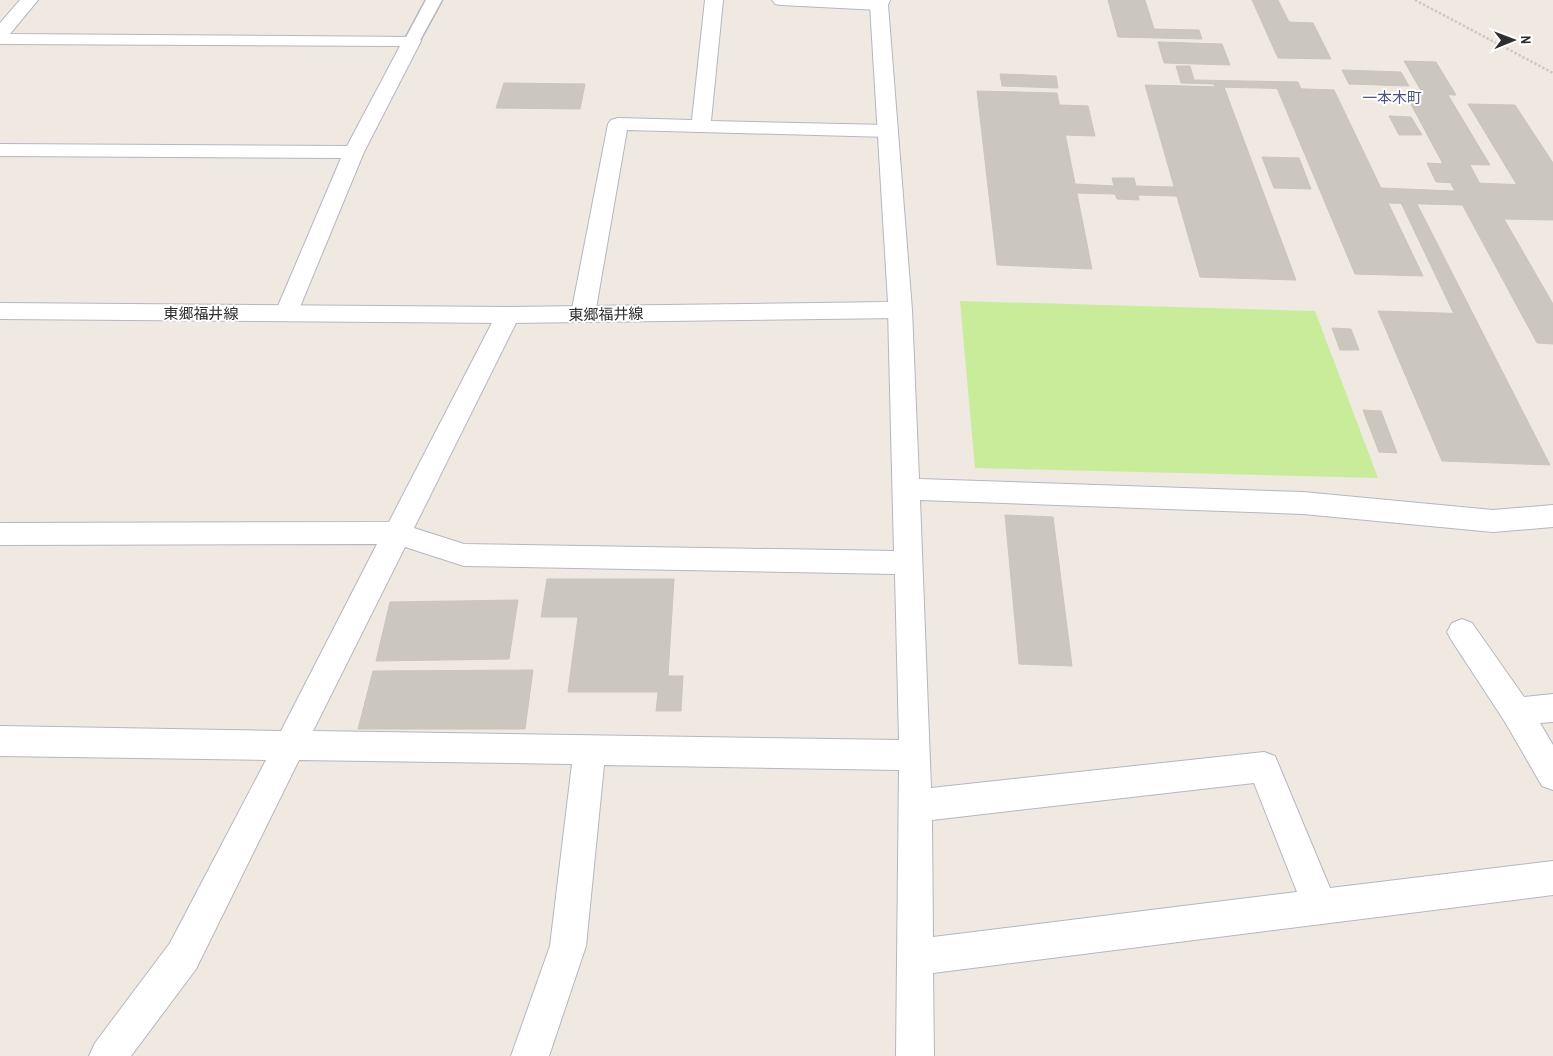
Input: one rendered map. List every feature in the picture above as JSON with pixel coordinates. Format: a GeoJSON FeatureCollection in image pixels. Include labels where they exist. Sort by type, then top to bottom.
{"type":"FeatureCollection","features":[{"type":"Feature","properties":{"kind":"street"},"geometry":{"type":"LineString","coordinates":[[0,34],[29,0]]}},
{"type":"Feature","properties":{"kind":"street"},"geometry":{"type":"LineString","coordinates":[[287,313],[354,152],[434,0]]}},
{"type":"Feature","properties":{"kind":"street"},"geometry":{"type":"LineString","coordinates":[[701,126],[714,0]]}},
{"type":"Feature","properties":{"kind":"street"},"geometry":{"type":"LineString","coordinates":[[781,0],[880,3],[900,310],[915,755],[916,1056]]}},
{"type":"Feature","properties":{"kind":"street"},"geometry":{"type":"LineString","coordinates":[[0,40],[412,41]]}},
{"type":"Feature","properties":{"kind":"street"},"geometry":{"type":"LineString","coordinates":[[583,314],[618,124],[888,131]]}},
{"type":"Feature","properties":{"kind":"street"},"geometry":{"type":"LineString","coordinates":[[0,150],[354,152]]}},
{"type":"Feature","properties":{"kind":"street","name":"東郷福井線"},"geometry":{"type":"LineString","coordinates":[[0,311],[508,315],[900,310]]}},
{"type":"Feature","properties":{"kind":"street"},"geometry":{"type":"LineString","coordinates":[[108,1056],[183,956],[288,745],[508,315]]}},
{"type":"Feature","properties":{"kind":"street"},"geometry":{"type":"LineString","coordinates":[[906,489],[1303,503],[1493,522],[1553,516]]}},
{"type":"Feature","properties":{"kind":"street"},"geometry":{"type":"LineString","coordinates":[[0,534],[396,533],[464,555],[908,564]]}},
{"type":"Feature","properties":{"kind":"street"},"geometry":{"type":"LineString","coordinates":[[1462,632],[1516,712],[1553,775]]}},
{"type":"Feature","properties":{"kind":"street"},"geometry":{"type":"LineString","coordinates":[[1516,712],[1553,708]]}},
{"type":"Feature","properties":{"kind":"street"},"geometry":{"type":"LineString","coordinates":[[0,741],[915,755]]}},
{"type":"Feature","properties":{"kind":"street"},"geometry":{"type":"LineString","coordinates":[[530,1056],[568,946],[590,750]]}},
{"type":"Feature","properties":{"kind":"street"},"geometry":{"type":"LineString","coordinates":[[915,806],[1264,767],[1320,907]]}},
{"type":"Feature","properties":{"kind":"street"},"geometry":{"type":"LineString","coordinates":[[917,957],[1553,878]]}},
{"type":"Feature","properties":{"kind":"path"},"geometry":{"type":"LineString","coordinates":[[1415,0],[1553,73]]}},
{"type":"Feature","properties":{"kind":"green space"},"geometry":{"type":"Polygon","coordinates":[[[960,301],[1315,311],[1378,478],[975,468],[960,301]]]}},
{"type":"Feature","properties":{"kind":"building"},"geometry":{"type":"Polygon","coordinates":[[[1108,0],[1145,0],[1154,29],[1199,30],[1202,39],[1118,37],[1108,0]]]}},
{"type":"Feature","properties":{"kind":"building"},"geometry":{"type":"Polygon","coordinates":[[[1252,0],[1278,0],[1289,22],[1313,23],[1331,59],[1278,58],[1252,0]]]}},
{"type":"Feature","properties":{"kind":"building"},"geometry":{"type":"Polygon","coordinates":[[[1158,42],[1222,44],[1230,65],[1164,63],[1158,42]]]}},
{"type":"Feature","properties":{"kind":"building"},"geometry":{"type":"Polygon","coordinates":[[[1404,61],[1436,62],[1456,95],[1423,94],[1404,61]]]}},
{"type":"Feature","properties":{"kind":"building"},"geometry":{"type":"Polygon","coordinates":[[[1176,66],[1190,66],[1194,80],[1298,82],[1301,89],[1215,87],[1214,84],[1181,83],[1176,66]]]}},
{"type":"Feature","properties":{"kind":"building"},"geometry":{"type":"Polygon","coordinates":[[[1342,70],[1401,72],[1409,86],[1349,84],[1342,70]]]}},
{"type":"Feature","properties":{"kind":"building"},"geometry":{"type":"Polygon","coordinates":[[[1000,74],[1056,76],[1058,88],[1002,86],[1000,74]]]}},
{"type":"Feature","properties":{"kind":"building"},"geometry":{"type":"Polygon","coordinates":[[[504,83],[585,84],[580,109],[496,108],[504,83]]]}},
{"type":"Feature","properties":{"kind":"building"},"geometry":{"type":"Polygon","coordinates":[[[1145,85],[1224,87],[1296,280],[1200,277],[1145,85]]]}},
{"type":"Feature","properties":{"kind":"building"},"geometry":{"type":"Polygon","coordinates":[[[1277,88],[1334,90],[1423,276],[1355,274],[1277,88]]]}},
{"type":"Feature","properties":{"kind":"building"},"geometry":{"type":"Polygon","coordinates":[[[977,91],[1057,93],[1092,269],[997,265],[977,91]]]}},
{"type":"Feature","properties":{"kind":"building"},"geometry":{"type":"Polygon","coordinates":[[[1405,93],[1448,95],[1490,165],[1443,164],[1405,93]]]}},
{"type":"Feature","properties":{"kind":"building"},"geometry":{"type":"Polygon","coordinates":[[[1468,104],[1515,105],[1553,163],[1553,186],[1517,185],[1468,104]]]}},
{"type":"Feature","properties":{"kind":"building"},"geometry":{"type":"Polygon","coordinates":[[[1060,105],[1088,106],[1095,136],[1065,135],[1060,105]]]}},
{"type":"Feature","properties":{"kind":"building"},"geometry":{"type":"Polygon","coordinates":[[[1389,116],[1411,117],[1422,135],[1399,135],[1389,116]]]}},
{"type":"Feature","properties":{"kind":"building"},"geometry":{"type":"Polygon","coordinates":[[[1262,157],[1299,158],[1311,189],[1274,188],[1262,157]]]}},
{"type":"Feature","properties":{"kind":"building"},"geometry":{"type":"Polygon","coordinates":[[[1427,163],[1470,165],[1480,184],[1436,182],[1427,163]]]}},
{"type":"Feature","properties":{"kind":"building"},"geometry":{"type":"Polygon","coordinates":[[[1112,178],[1134,178],[1136,186],[1174,187],[1177,196],[1138,195],[1139,200],[1117,199],[1115,194],[1077,193],[1075,184],[1114,186],[1112,178]]]}},
{"type":"Feature","properties":{"kind":"building"},"geometry":{"type":"Polygon","coordinates":[[[1450,182],[1553,186],[1553,220],[1504,219],[1553,304],[1553,344],[1537,343],[1450,182]]]}},
{"type":"Feature","properties":{"kind":"building"},"geometry":{"type":"Polygon","coordinates":[[[1381,188],[1454,191],[1462,205],[1388,203],[1381,188]]]}},
{"type":"Feature","properties":{"kind":"building"},"geometry":{"type":"Polygon","coordinates":[[[1401,203],[1417,204],[1473,314],[1454,314],[1401,203]]]}},
{"type":"Feature","properties":{"kind":"building"},"geometry":{"type":"Polygon","coordinates":[[[1378,311],[1473,314],[1550,465],[1442,461],[1378,311]]]}},
{"type":"Feature","properties":{"kind":"building"},"geometry":{"type":"Polygon","coordinates":[[[1332,328],[1351,329],[1359,350],[1340,350],[1332,328]]]}},
{"type":"Feature","properties":{"kind":"building"},"geometry":{"type":"Polygon","coordinates":[[[1363,410],[1381,411],[1397,453],[1379,452],[1363,410]]]}},
{"type":"Feature","properties":{"kind":"building"},"geometry":{"type":"Polygon","coordinates":[[[1005,515],[1053,517],[1072,666],[1019,664],[1005,515]]]}},
{"type":"Feature","properties":{"kind":"building"},"geometry":{"type":"Polygon","coordinates":[[[547,579],[674,579],[668,676],[683,676],[681,711],[656,711],[658,692],[568,692],[578,617],[541,617],[547,579]]]}},
{"type":"Feature","properties":{"kind":"building"},"geometry":{"type":"Polygon","coordinates":[[[518,600],[509,659],[376,661],[390,602],[518,600]]]}},
{"type":"Feature","properties":{"kind":"building"},"geometry":{"type":"Polygon","coordinates":[[[533,670],[525,729],[358,729],[373,671],[533,670]]]}},
{"type":"Feature","properties":{"kind":"district","name":"一本木町"},"geometry":{"type":"Point","coordinates":[1392,97]}}]}
